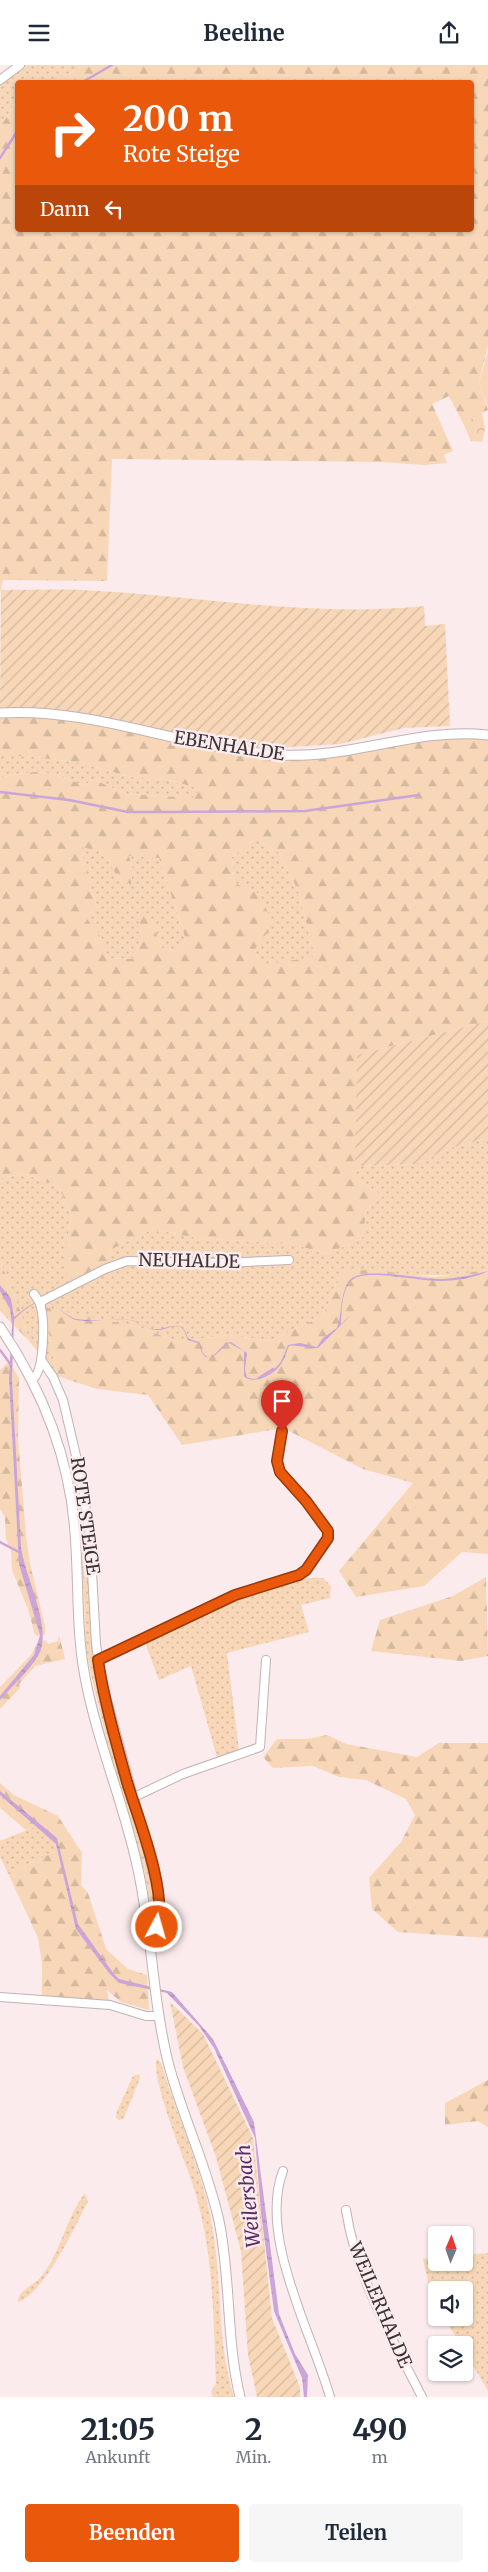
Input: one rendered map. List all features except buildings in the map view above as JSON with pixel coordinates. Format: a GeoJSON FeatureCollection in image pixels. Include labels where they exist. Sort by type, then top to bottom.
{"type":"FeatureCollection","features":[{"type":"Feature","properties":{"kind":"street"},"geometry":{"type":"LineString","coordinates":[[0,80],[20,65]]}},
{"type":"Feature","properties":{"kind":"street","name":"EBENHALDE"},"geometry":{"type":"LineString","coordinates":[[0,713],[38,713],[85,719],[235,751],[291,755],[332,754],[438,733],[488,735]]}},
{"type":"Feature","properties":{"kind":"street","name":"NEUHALDE"},"geometry":{"type":"LineString","coordinates":[[40,1304],[44,1300],[127,1261],[224,1263],[289,1260]]}},
{"type":"Feature","properties":{"kind":"street"},"geometry":{"type":"LineString","coordinates":[[31,1377],[39,1374],[42,1361],[40,1304],[34,1294]]}},
{"type":"Feature","properties":{"kind":"street"},"geometry":{"type":"LineString","coordinates":[[0,1327],[31,1377],[53,1430],[68,1483],[75,1530],[80,1640],[84,1676],[94,1721],[134,1853],[150,1939],[159,2015],[169,2065],[206,2173],[218,2219],[226,2265],[234,2361],[240,2397]]}},
{"type":"Feature","properties":{"kind":"street","name":"ROTE STEIGE"},"geometry":{"type":"LineString","coordinates":[[42,1361],[53,1377],[70,1425],[84,1496],[94,1584],[98,1660],[105,1695],[160,1902],[159,1921],[150,1939]]}},
{"type":"Feature","properties":{"kind":"street"},"geometry":{"type":"LineString","coordinates":[[98,1660],[235,1595],[299,1575],[306,1570],[328,1538],[328,1531],[306,1501],[280,1472],[277,1461],[282,1431]]}},
{"type":"Feature","properties":{"kind":"street"},"geometry":{"type":"LineString","coordinates":[[132,1798],[183,1774],[260,1747],[266,1660]]}},
{"type":"Feature","properties":{"kind":"street"},"geometry":{"type":"LineString","coordinates":[[0,1997],[110,2005],[146,2017],[159,2015]]}},
{"type":"Feature","properties":{"kind":"street"},"geometry":{"type":"LineString","coordinates":[[283,2171],[277,2196],[284,2266],[330,2397]]}},
{"type":"Feature","properties":{"kind":"street","name":"WEILERHALDE"},"geometry":{"type":"LineString","coordinates":[[346,2210],[348,2229],[366,2279],[399,2353],[422,2397]]}},
{"type":"Feature","properties":{"kind":"green space"},"geometry":{"type":"Polygon","coordinates":[[[25,65],[86,65],[56,80],[15,80],[15,103],[0,127],[0,84],[25,65]]]}},
{"type":"Feature","properties":{"kind":"green space"},"geometry":{"type":"Polygon","coordinates":[[[86,65],[488,65],[488,345],[479,382],[488,410],[463,423],[449,396],[432,404],[453,451],[444,455],[447,463],[425,465],[380,462],[112,459],[107,581],[3,580],[0,593],[0,127],[15,104],[15,232],[474,232],[474,80],[56,80],[86,65]]]}},
{"type":"Feature","properties":{"kind":"green space"},"geometry":{"type":"Polygon","coordinates":[[[488,351],[488,408],[479,382],[488,351]]]}},
{"type":"Feature","properties":{"kind":"green space"},"geometry":{"type":"Polygon","coordinates":[[[482,413],[485,429],[482,442],[471,441],[463,423],[482,413]]]}},
{"type":"Feature","properties":{"kind":"green space"},"geometry":{"type":"Polygon","coordinates":[[[1,590],[81,590],[295,608],[381,609],[424,606],[425,626],[445,624],[450,726],[404,728],[340,744],[274,748],[212,744],[93,717],[24,709],[0,709],[1,590]]]}},
{"type":"Feature","properties":{"kind":"green space"},"geometry":{"type":"Polygon","coordinates":[[[22,712],[283,755],[419,736],[488,735],[488,1021],[357,1055],[357,1179],[383,1196],[367,1208],[362,1238],[327,1254],[292,1244],[196,1238],[153,1229],[112,1249],[105,1269],[77,1283],[65,1271],[67,1241],[72,1215],[58,1186],[24,1174],[0,1178],[0,778],[24,773],[43,772],[61,776],[84,786],[93,779],[126,794],[195,798],[198,788],[164,779],[130,777],[82,763],[27,756],[0,756],[0,713],[22,712]],[[255,839],[232,857],[234,883],[260,894],[273,925],[255,949],[259,965],[315,957],[298,890],[278,852],[255,839]],[[82,847],[84,869],[96,903],[87,919],[99,934],[108,958],[132,959],[142,941],[138,913],[148,913],[162,948],[175,952],[186,940],[159,858],[129,856],[133,870],[131,885],[117,876],[104,853],[82,847]]]}},
{"type":"Feature","properties":{"kind":"green space"},"geometry":{"type":"Polygon","coordinates":[[[0,756],[27,756],[82,763],[130,777],[164,779],[198,788],[196,798],[126,794],[93,779],[84,786],[61,776],[43,772],[24,773],[0,778],[0,756]]]}},
{"type":"Feature","properties":{"kind":"green space"},"geometry":{"type":"Polygon","coordinates":[[[255,839],[278,852],[298,890],[315,957],[259,966],[255,949],[260,894],[234,883],[232,857],[255,839]]]}},
{"type":"Feature","properties":{"kind":"green space"},"geometry":{"type":"Polygon","coordinates":[[[82,847],[104,852],[117,876],[131,885],[133,870],[129,855],[159,858],[186,940],[175,952],[162,948],[148,914],[138,913],[142,941],[132,959],[108,958],[99,934],[87,919],[96,903],[84,869],[82,847]]]}},
{"type":"Feature","properties":{"kind":"green space"},"geometry":{"type":"Polygon","coordinates":[[[488,1021],[488,1138],[453,1147],[415,1164],[355,1166],[357,1055],[488,1021]]]}},
{"type":"Feature","properties":{"kind":"green space"},"geometry":{"type":"Polygon","coordinates":[[[488,1138],[488,1270],[454,1275],[403,1275],[336,1284],[323,1316],[269,1341],[228,1335],[179,1342],[138,1327],[44,1308],[57,1376],[29,1341],[20,1310],[0,1261],[0,1178],[24,1174],[58,1186],[72,1215],[67,1241],[105,1269],[112,1249],[153,1229],[197,1238],[292,1244],[327,1254],[362,1238],[367,1208],[383,1196],[357,1179],[355,1166],[415,1164],[453,1147],[488,1138]]]}},
{"type":"Feature","properties":{"kind":"green space"},"geometry":{"type":"Polygon","coordinates":[[[0,1261],[20,1310],[29,1341],[0,1311],[0,1261]]]}},
{"type":"Feature","properties":{"kind":"green space"},"geometry":{"type":"Polygon","coordinates":[[[370,1270],[434,1277],[488,1270],[488,1554],[462,1552],[424,1586],[356,1597],[339,1571],[413,1483],[363,1469],[283,1428],[182,1445],[148,1395],[97,1389],[57,1376],[44,1307],[138,1327],[179,1342],[228,1335],[269,1341],[323,1316],[336,1284],[346,1271],[370,1270]]]}},
{"type":"Feature","properties":{"kind":"green space"},"geometry":{"type":"Polygon","coordinates":[[[9,1362],[19,1378],[18,1438],[26,1536],[30,1564],[45,1626],[45,1634],[39,1636],[35,1635],[28,1609],[12,1570],[11,1551],[6,1539],[5,1517],[0,1509],[0,1370],[9,1362]]]}},
{"type":"Feature","properties":{"kind":"green space"},"geometry":{"type":"Polygon","coordinates":[[[75,1459],[86,1521],[97,1674],[142,1839],[157,1905],[154,1924],[144,1870],[113,1765],[86,1647],[80,1517],[69,1461],[75,1459]]]}},
{"type":"Feature","properties":{"kind":"green space"},"geometry":{"type":"Polygon","coordinates":[[[486,1577],[488,1656],[461,1661],[371,1651],[380,1620],[453,1596],[486,1577]]]}},
{"type":"Feature","properties":{"kind":"green space"},"geometry":{"type":"Polygon","coordinates":[[[309,1578],[323,1578],[331,1586],[330,1598],[301,1605],[309,1632],[227,1653],[239,1750],[217,1757],[191,1666],[159,1680],[145,1643],[241,1598],[309,1578]]]}},
{"type":"Feature","properties":{"kind":"green space"},"geometry":{"type":"Polygon","coordinates":[[[59,1635],[65,1659],[35,1666],[19,1684],[20,1688],[0,1709],[0,1687],[31,1655],[37,1644],[45,1640],[48,1644],[58,1641],[59,1635]]]}},
{"type":"Feature","properties":{"kind":"green space"},"geometry":{"type":"Polygon","coordinates":[[[327,1735],[346,1744],[417,1757],[439,1743],[488,1743],[488,1938],[398,1932],[372,1909],[369,1878],[401,1842],[415,1815],[406,1799],[366,1780],[339,1777],[313,1766],[273,1768],[263,1757],[277,1739],[307,1739],[327,1735]]]}},
{"type":"Feature","properties":{"kind":"green space"},"geometry":{"type":"Polygon","coordinates":[[[0,1783],[14,1795],[58,1816],[82,1853],[81,1885],[88,1893],[106,1949],[128,1969],[147,1975],[149,2010],[121,2002],[107,1990],[109,2002],[42,1997],[42,1963],[38,1938],[8,1873],[57,1851],[44,1823],[26,1830],[0,1808],[0,1783]]]}},
{"type":"Feature","properties":{"kind":"green space"},"geometry":{"type":"Polygon","coordinates":[[[44,1823],[57,1851],[8,1873],[0,1857],[0,1841],[44,1823]]]}},
{"type":"Feature","properties":{"kind":"green space"},"geometry":{"type":"Polygon","coordinates":[[[170,2002],[203,2034],[253,2138],[272,2318],[300,2387],[300,2397],[257,2397],[248,2355],[241,2251],[216,2157],[183,2067],[170,2002]]]}},
{"type":"Feature","properties":{"kind":"green space"},"geometry":{"type":"Polygon","coordinates":[[[157,2059],[161,2063],[190,2146],[209,2209],[216,2251],[222,2335],[234,2397],[213,2397],[211,2391],[216,2384],[213,2303],[203,2223],[197,2197],[162,2096],[156,2068],[157,2059]]]}},
{"type":"Feature","properties":{"kind":"green space"},"geometry":{"type":"Polygon","coordinates":[[[139,2074],[140,2078],[124,2118],[119,2120],[116,2118],[117,2111],[133,2076],[139,2074]]]}},
{"type":"Feature","properties":{"kind":"green space"},"geometry":{"type":"Polygon","coordinates":[[[488,2080],[488,2127],[478,2121],[445,2125],[445,2103],[488,2080]]]}},
{"type":"Feature","properties":{"kind":"green space"},"geometry":{"type":"Polygon","coordinates":[[[85,2193],[88,2201],[58,2258],[38,2286],[28,2296],[18,2302],[18,2298],[26,2288],[38,2280],[48,2267],[78,2203],[85,2193]]]}},
{"type":"Feature","properties":{"kind":"green space"},"geometry":{"type":"Polygon","coordinates":[[[488,2253],[488,2391],[473,2365],[473,2336],[455,2336],[449,2326],[473,2326],[473,2281],[428,2282],[423,2259],[428,2259],[428,2271],[473,2271],[473,2254],[488,2253]]]}},
{"type":"Feature","properties":{"kind":"water"},"geometry":{"type":"Polygon","coordinates":[[[488,1271],[471,1277],[446,1281],[381,1275],[369,1275],[352,1280],[348,1284],[343,1301],[341,1324],[352,1314],[318,1348],[289,1346],[284,1360],[278,1368],[269,1375],[258,1379],[253,1380],[248,1379],[244,1376],[244,1351],[229,1343],[213,1357],[209,1358],[226,1343],[231,1342],[247,1353],[245,1370],[247,1377],[255,1379],[264,1376],[276,1367],[282,1360],[288,1345],[300,1343],[317,1347],[323,1338],[337,1328],[344,1291],[350,1280],[356,1276],[366,1274],[392,1274],[445,1279],[464,1277],[488,1271]]]}},
{"type":"Feature","properties":{"kind":"water"},"geometry":{"type":"Polygon","coordinates":[[[0,1285],[11,1299],[14,1317],[34,1303],[40,1301],[47,1302],[39,1302],[32,1305],[14,1320],[12,1379],[21,1547],[41,1618],[42,1645],[34,1662],[0,1700],[0,1696],[34,1655],[40,1635],[19,1564],[9,1378],[12,1325],[10,1309],[0,1291],[0,1285]]]}},
{"type":"Feature","properties":{"kind":"water"},"geometry":{"type":"Polygon","coordinates":[[[58,1308],[77,1319],[110,1320],[83,1321],[76,1320],[67,1315],[58,1308]]]}},
{"type":"Feature","properties":{"kind":"water"},"geometry":{"type":"Polygon","coordinates":[[[175,1326],[181,1327],[184,1329],[189,1339],[199,1342],[203,1353],[207,1357],[202,1353],[198,1343],[188,1340],[182,1328],[175,1326]]]}},
{"type":"Feature","properties":{"kind":"water"},"geometry":{"type":"Polygon","coordinates":[[[0,1791],[57,1838],[78,1924],[114,1974],[119,1979],[172,1992],[213,2039],[254,2122],[279,2314],[295,2354],[308,2375],[307,2397],[304,2397],[302,2378],[274,2311],[261,2213],[255,2138],[214,2048],[199,2026],[167,1993],[119,1983],[109,1973],[76,1929],[56,1844],[0,1795],[0,1791]]]}},
{"type":"Feature","properties":{"kind":"waterway"},"geometry":{"type":"LineString","coordinates":[[86,80],[112,65]]}},
{"type":"Feature","properties":{"kind":"waterway"},"geometry":{"type":"LineString","coordinates":[[0,158],[15,135]]}},
{"type":"Feature","properties":{"kind":"waterway"},"geometry":{"type":"LineString","coordinates":[[0,792],[69,800],[128,812],[305,811],[419,795]]}},
{"type":"Feature","properties":{"kind":"waterway"},"geometry":{"type":"LineString","coordinates":[[0,1350],[11,1365]]}},
{"type":"Feature","properties":{"kind":"waterway"},"geometry":{"type":"LineString","coordinates":[[259,1378],[273,1369]]}},
{"type":"Feature","properties":{"kind":"waterway"},"geometry":{"type":"LineString","coordinates":[[0,1542],[19,1552]]}},
{"type":"Feature","properties":{"kind":"route"},"geometry":{"type":"LineString","coordinates":[[157,1927],[160,1915],[160,1902],[154,1873],[119,1753],[98,1660],[235,1595],[299,1575],[306,1570],[328,1538],[328,1531],[306,1501],[280,1472],[277,1461],[282,1431]]}},
{"type":"Feature","properties":{"kind":"water label","name":"Weilersbach"},"geometry":{"type":"Point","coordinates":[248,2196]}}]}
